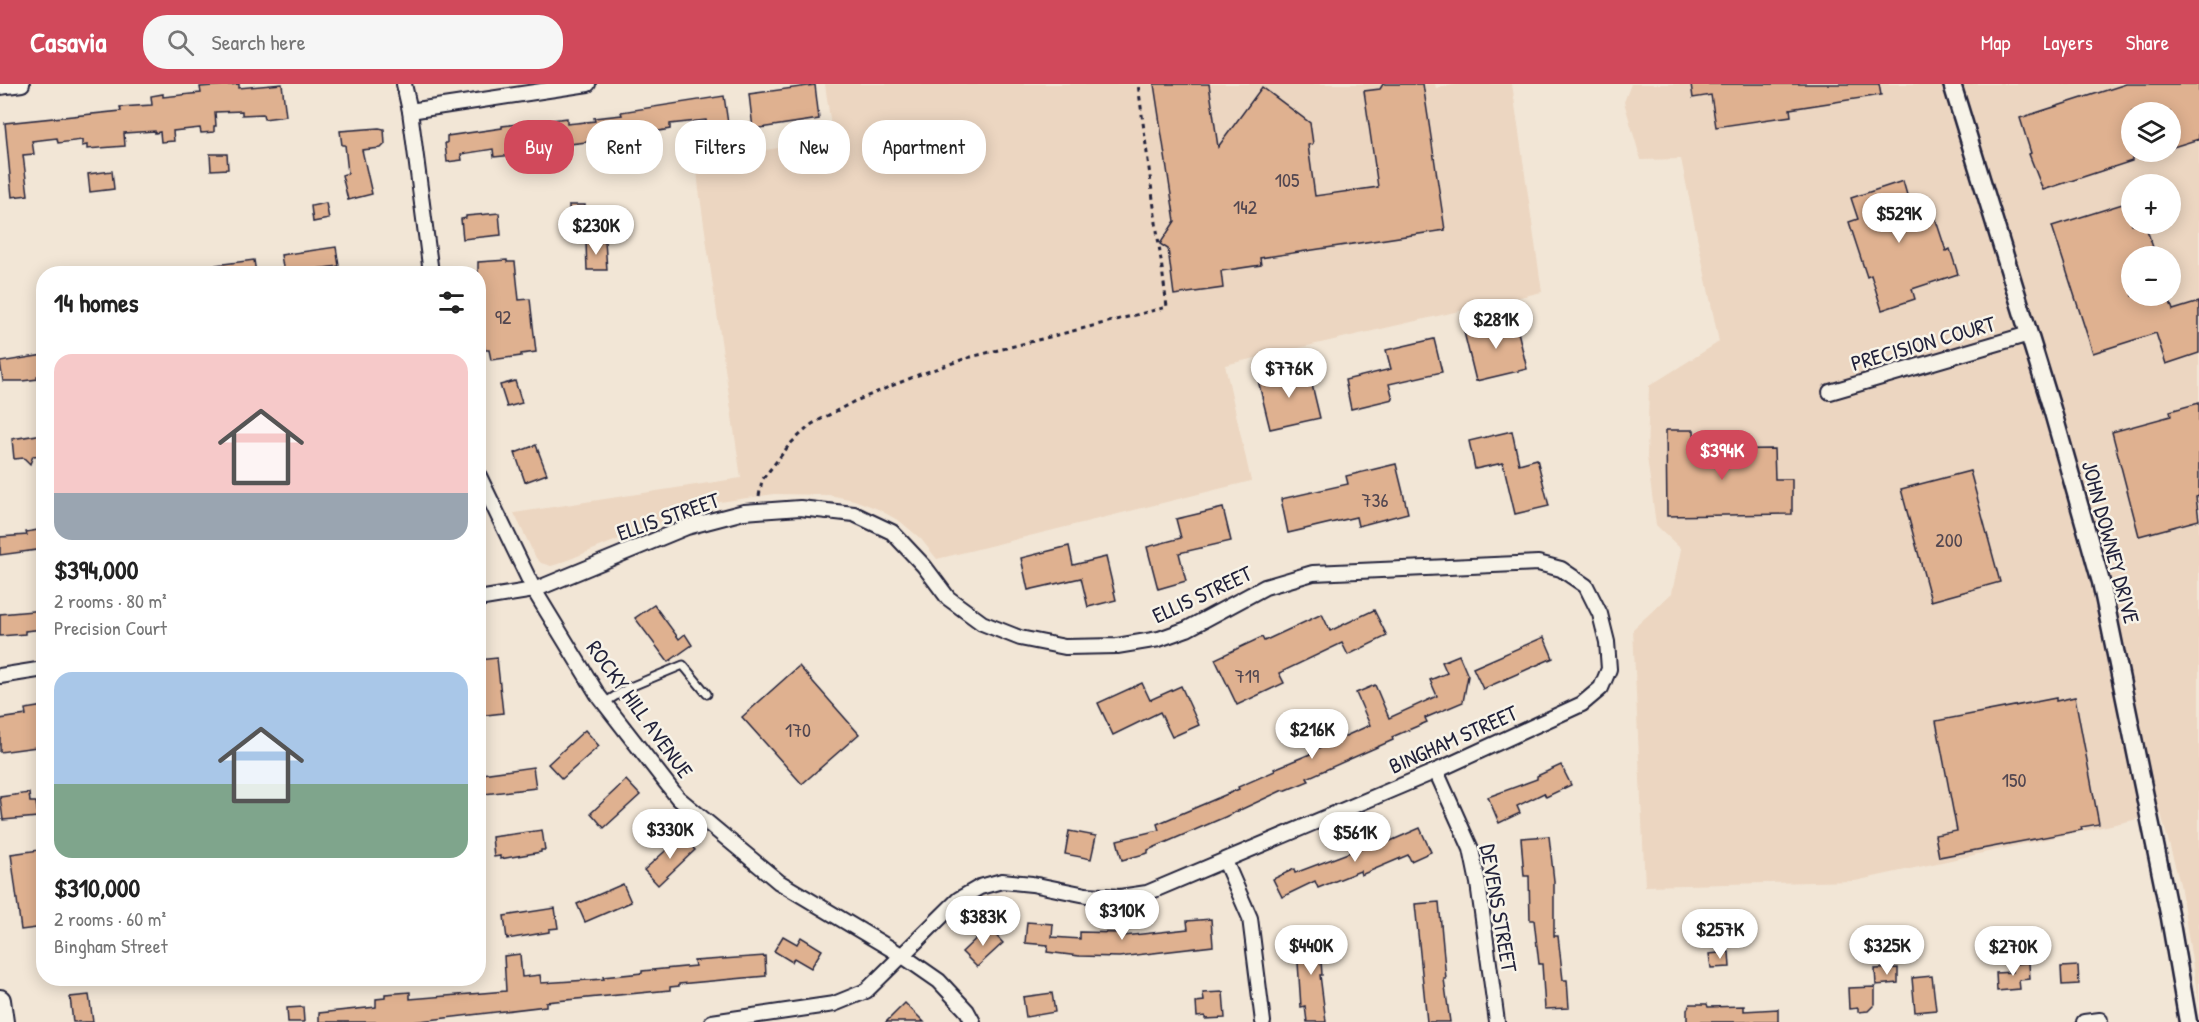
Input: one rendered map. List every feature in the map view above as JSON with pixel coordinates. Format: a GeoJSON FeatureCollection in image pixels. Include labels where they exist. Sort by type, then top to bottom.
{"type":"FeatureCollection","features":[{"type":"Feature","properties":{"kind":"main road"},"geometry":{"type":"LineString","coordinates":[[0,1000],[3,1022]]}},
{"type":"Feature","properties":{"kind":"street"},"geometry":{"type":"LineString","coordinates":[[0,87],[22,84]]}},
{"type":"Feature","properties":{"kind":"street"},"geometry":{"type":"LineString","coordinates":[[404,84],[410,111],[430,266]]}},
{"type":"Feature","properties":{"kind":"street"},"geometry":{"type":"LineString","coordinates":[[410,111],[588,84]]}},
{"type":"Feature","properties":{"kind":"street","name":"JOHN DOWNEY DRIVE"},"geometry":{"type":"LineString","coordinates":[[1952,84],[2029,334],[2098,571],[2113,634],[2170,918],[2188,1022]]}},
{"type":"Feature","properties":{"kind":"street","name":"PRECISION COURT"},"geometry":{"type":"LineString","coordinates":[[1830,392],[2029,334]]}},
{"type":"Feature","properties":{"kind":"street","name":"ROCKY HILL AVENUE"},"geometry":{"type":"LineString","coordinates":[[486,491],[534,590],[598,695],[678,798],[779,882],[903,956],[939,981],[967,1011],[973,1022]]}},
{"type":"Feature","properties":{"kind":"street","name":"ELLIS STREET"},"geometry":{"type":"LineString","coordinates":[[486,598],[534,590],[687,527],[744,512],[800,508],[854,514],[892,532],[924,566],[948,598],[982,623],[1020,638],[1065,647],[1117,646],[1159,639],[1187,629],[1265,587],[1313,573],[1538,564],[1561,569],[1586,586],[1600,614],[1607,642],[1609,669]]}},
{"type":"Feature","properties":{"kind":"street","name":"BINGHAM STREET"},"geometry":{"type":"LineString","coordinates":[[712,1022],[834,1004],[866,990],[959,899],[980,887],[1002,881],[1032,884],[1086,895],[1120,897],[1147,893],[1436,771],[1582,704],[1601,688],[1609,669]]}},
{"type":"Feature","properties":{"kind":"street"},"geometry":{"type":"LineString","coordinates":[[0,676],[36,670]]}},
{"type":"Feature","properties":{"kind":"street","name":"DEVENS STREET"},"geometry":{"type":"LineString","coordinates":[[1436,771],[1471,849],[1478,883],[1497,1022]]}},
{"type":"Feature","properties":{"kind":"street"},"geometry":{"type":"LineString","coordinates":[[1225,861],[1250,918],[1263,1022]]}},
{"type":"Feature","properties":{"kind":"street"},"geometry":{"type":"LineString","coordinates":[[2085,1022],[2100,1020]]}},
{"type":"Feature","properties":{"kind":"lane"},"geometry":{"type":"LineString","coordinates":[[604,703],[630,687],[683,665],[707,694]]}},
{"type":"Feature","properties":{"kind":"path"},"geometry":{"type":"LineString","coordinates":[[759,496],[762,480],[790,444],[812,424],[853,402],[967,358],[1167,307],[1138,84]]}},
{"type":"Feature","properties":{"kind":"shaded area"},"geometry":{"type":"Polygon","coordinates":[[[825,84],[1435,84],[1436,88],[1460,84],[1512,84],[1542,292],[1225,365],[1251,481],[937,559],[921,539],[901,522],[878,509],[854,500],[829,495],[774,494],[720,502],[668,519],[558,564],[551,566],[541,563],[536,558],[514,513],[741,478],[697,174],[766,174],[766,150],[778,148],[778,174],[850,174],[850,120],[830,120],[825,84]]]}},
{"type":"Feature","properties":{"kind":"shaded area"},"geometry":{"type":"Polygon","coordinates":[[[1631,84],[2199,84],[2199,1005],[2180,884],[2161,814],[1855,881],[1645,886],[1633,629],[1672,593],[1681,549],[1656,525],[1647,457],[1649,386],[1719,342],[1681,159],[1641,160],[1624,102],[1631,84]]]}},
{"type":"Feature","properties":{"kind":"building"},"geometry":{"type":"Polygon","coordinates":[[[239,84],[239,88],[282,84],[286,116],[264,119],[263,114],[242,115],[242,111],[215,112],[214,132],[201,133],[200,128],[173,131],[174,141],[161,142],[160,132],[124,133],[125,146],[87,149],[87,145],[82,146],[82,140],[58,143],[57,138],[32,141],[34,154],[23,155],[28,195],[12,197],[5,123],[121,111],[120,107],[152,105],[151,96],[201,93],[200,87],[239,84]]]}},
{"type":"Feature","properties":{"kind":"building"},"geometry":{"type":"Polygon","coordinates":[[[1154,84],[1209,84],[1218,147],[1262,87],[1310,123],[1313,144],[1308,145],[1315,196],[1378,187],[1364,91],[1380,89],[1383,84],[1423,84],[1445,230],[1260,258],[1261,265],[1221,271],[1223,288],[1174,295],[1168,249],[1160,244],[1175,221],[1154,84]]]}},
{"type":"Feature","properties":{"kind":"building"},"geometry":{"type":"Polygon","coordinates":[[[1691,84],[1879,84],[1881,95],[1790,109],[1791,116],[1716,127],[1711,95],[1693,98],[1691,84]]]}},
{"type":"Feature","properties":{"kind":"building"},"geometry":{"type":"Polygon","coordinates":[[[2126,84],[2199,84],[2199,139],[2181,145],[2181,102],[2121,102],[2121,162],[2129,162],[2043,190],[2029,154],[2031,153],[2020,118],[2126,84]]]}},
{"type":"Feature","properties":{"kind":"building"},"geometry":{"type":"Polygon","coordinates":[[[815,85],[819,119],[778,120],[778,125],[766,127],[766,120],[752,120],[749,94],[815,85]]]}},
{"type":"Feature","properties":{"kind":"building"},"geometry":{"type":"Polygon","coordinates":[[[724,96],[728,120],[675,120],[675,123],[670,124],[670,129],[663,130],[663,120],[595,120],[594,118],[622,115],[621,112],[724,96]]]}},
{"type":"Feature","properties":{"kind":"building"},"geometry":{"type":"Polygon","coordinates":[[[586,122],[586,142],[574,144],[574,123],[586,122]]]}},
{"type":"Feature","properties":{"kind":"building"},"geometry":{"type":"Polygon","coordinates":[[[504,126],[504,156],[494,157],[493,149],[461,154],[462,160],[447,162],[445,143],[447,143],[447,136],[502,128],[504,126]]]}},
{"type":"Feature","properties":{"kind":"building"},"geometry":{"type":"Polygon","coordinates":[[[384,129],[385,144],[381,148],[362,150],[372,194],[348,200],[342,175],[348,173],[345,145],[342,145],[340,131],[384,129]]]}},
{"type":"Feature","properties":{"kind":"building"},"geometry":{"type":"Polygon","coordinates":[[[210,154],[227,154],[228,169],[211,170],[210,154]]]}},
{"type":"Feature","properties":{"kind":"building"},"geometry":{"type":"Polygon","coordinates":[[[112,171],[114,189],[90,192],[88,174],[112,171]]]}},
{"type":"Feature","properties":{"kind":"building"},"geometry":{"type":"Polygon","coordinates":[[[1903,181],[1909,202],[1928,196],[1946,251],[1950,249],[1958,274],[1912,289],[1915,299],[1882,310],[1871,275],[1867,277],[1849,222],[1858,219],[1851,198],[1903,181]]]}},
{"type":"Feature","properties":{"kind":"building"},"geometry":{"type":"Polygon","coordinates":[[[326,203],[329,219],[313,222],[311,206],[326,203]]]}},
{"type":"Feature","properties":{"kind":"building"},"geometry":{"type":"Polygon","coordinates":[[[2121,204],[2121,234],[2148,234],[2153,246],[2121,246],[2121,306],[2172,306],[2173,310],[2199,302],[2199,353],[2166,364],[2156,333],[2093,353],[2052,226],[2121,204]]]}},
{"type":"Feature","properties":{"kind":"building"},"geometry":{"type":"Polygon","coordinates":[[[569,205],[585,205],[585,218],[569,218],[569,205]]]}},
{"type":"Feature","properties":{"kind":"building"},"geometry":{"type":"Polygon","coordinates":[[[499,213],[501,235],[463,239],[461,219],[466,216],[499,213]]]}},
{"type":"Feature","properties":{"kind":"building"},"geometry":{"type":"Polygon","coordinates":[[[605,241],[607,270],[587,270],[586,242],[605,241]]]}},
{"type":"Feature","properties":{"kind":"building"},"geometry":{"type":"Polygon","coordinates":[[[336,247],[339,266],[283,266],[281,255],[336,247]]]}},
{"type":"Feature","properties":{"kind":"building"},"geometry":{"type":"Polygon","coordinates":[[[254,260],[255,266],[216,266],[254,260]]]}},
{"type":"Feature","properties":{"kind":"building"},"geometry":{"type":"Polygon","coordinates":[[[507,260],[507,262],[515,262],[519,300],[530,299],[536,352],[491,360],[489,350],[486,350],[486,266],[478,266],[478,262],[507,260]]]}},
{"type":"Feature","properties":{"kind":"building"},"geometry":{"type":"Polygon","coordinates":[[[1515,319],[1527,369],[1476,381],[1464,332],[1515,319]]]}},
{"type":"Feature","properties":{"kind":"building"},"geometry":{"type":"Polygon","coordinates":[[[1434,339],[1442,372],[1389,384],[1393,399],[1351,409],[1345,380],[1391,369],[1386,350],[1434,339]]]}},
{"type":"Feature","properties":{"kind":"building"},"geometry":{"type":"Polygon","coordinates":[[[36,356],[36,379],[3,381],[0,362],[36,356]]]}},
{"type":"Feature","properties":{"kind":"building"},"geometry":{"type":"Polygon","coordinates":[[[1308,368],[1320,418],[1270,429],[1258,380],[1308,368]]]}},
{"type":"Feature","properties":{"kind":"building"},"geometry":{"type":"Polygon","coordinates":[[[515,381],[522,403],[507,407],[500,385],[515,381]]]}},
{"type":"Feature","properties":{"kind":"building"},"geometry":{"type":"Polygon","coordinates":[[[2199,403],[2199,496],[2196,497],[2199,520],[2139,536],[2112,432],[2171,416],[2170,411],[2199,403]]]}},
{"type":"Feature","properties":{"kind":"building"},"geometry":{"type":"Polygon","coordinates":[[[1666,430],[1694,430],[1695,450],[1774,449],[1775,479],[1792,479],[1792,514],[1667,516],[1666,430]]]}},
{"type":"Feature","properties":{"kind":"building"},"geometry":{"type":"Polygon","coordinates":[[[1512,431],[1519,464],[1537,459],[1549,506],[1515,514],[1503,463],[1475,469],[1469,441],[1512,431]]]}},
{"type":"Feature","properties":{"kind":"building"},"geometry":{"type":"Polygon","coordinates":[[[36,435],[36,456],[33,456],[30,464],[24,458],[14,459],[12,439],[36,435]]]}},
{"type":"Feature","properties":{"kind":"building"},"geometry":{"type":"Polygon","coordinates":[[[536,445],[547,474],[525,482],[515,453],[536,445]]]}},
{"type":"Feature","properties":{"kind":"building"},"geometry":{"type":"Polygon","coordinates":[[[1396,464],[1408,513],[1358,526],[1356,517],[1288,533],[1281,499],[1348,484],[1346,476],[1396,464]]]}},
{"type":"Feature","properties":{"kind":"building"},"geometry":{"type":"Polygon","coordinates":[[[1970,471],[2000,582],[1931,601],[1901,489],[1970,471]]]}},
{"type":"Feature","properties":{"kind":"building"},"geometry":{"type":"Polygon","coordinates":[[[1223,508],[1231,541],[1179,553],[1186,581],[1158,589],[1147,547],[1181,538],[1176,519],[1223,508]]]}},
{"type":"Feature","properties":{"kind":"building"},"geometry":{"type":"Polygon","coordinates":[[[36,530],[36,550],[0,555],[0,537],[27,535],[26,532],[36,530]]]}},
{"type":"Feature","properties":{"kind":"building"},"geometry":{"type":"Polygon","coordinates":[[[1069,546],[1073,565],[1106,557],[1116,600],[1088,607],[1081,578],[1028,590],[1021,558],[1069,546]]]}},
{"type":"Feature","properties":{"kind":"building"},"geometry":{"type":"Polygon","coordinates":[[[654,605],[679,639],[685,634],[692,645],[668,662],[635,618],[654,605]]]}},
{"type":"Feature","properties":{"kind":"building"},"geometry":{"type":"Polygon","coordinates":[[[1374,610],[1387,636],[1348,655],[1342,643],[1279,673],[1284,683],[1237,705],[1215,659],[1262,637],[1264,641],[1322,614],[1330,631],[1374,610]]]}},
{"type":"Feature","properties":{"kind":"building"},"geometry":{"type":"Polygon","coordinates":[[[36,611],[36,630],[25,631],[25,634],[0,636],[0,614],[36,611]]]}},
{"type":"Feature","properties":{"kind":"building"},"geometry":{"type":"Polygon","coordinates":[[[1544,637],[1553,658],[1483,689],[1473,668],[1544,637]]]}},
{"type":"Feature","properties":{"kind":"building"},"geometry":{"type":"Polygon","coordinates":[[[1459,655],[1468,676],[1463,702],[1425,718],[1427,722],[1392,737],[1393,740],[1307,778],[1309,781],[1283,790],[1148,850],[1148,853],[1122,860],[1117,840],[1159,830],[1157,824],[1239,789],[1238,787],[1275,771],[1274,769],[1370,725],[1356,693],[1375,685],[1389,718],[1437,696],[1430,680],[1447,673],[1442,662],[1459,655]]]}},
{"type":"Feature","properties":{"kind":"building"},"geometry":{"type":"Polygon","coordinates":[[[497,658],[503,713],[486,715],[486,659],[497,658]]]}},
{"type":"Feature","properties":{"kind":"building"},"geometry":{"type":"Polygon","coordinates":[[[799,666],[859,734],[802,784],[742,717],[799,666]]]}},
{"type":"Feature","properties":{"kind":"building"},"geometry":{"type":"Polygon","coordinates":[[[1142,683],[1150,700],[1181,686],[1199,725],[1172,737],[1160,712],[1113,735],[1098,703],[1142,683]]]}},
{"type":"Feature","properties":{"kind":"building"},"geometry":{"type":"Polygon","coordinates":[[[2075,697],[2099,824],[2081,827],[2082,830],[1939,857],[1935,835],[1957,831],[1936,721],[2056,698],[2056,701],[2075,697]]]}},
{"type":"Feature","properties":{"kind":"building"},"geometry":{"type":"Polygon","coordinates":[[[36,707],[36,747],[0,752],[0,719],[26,715],[25,709],[36,707]]]}},
{"type":"Feature","properties":{"kind":"building"},"geometry":{"type":"Polygon","coordinates":[[[585,730],[599,746],[562,779],[548,764],[585,730]]]}},
{"type":"Feature","properties":{"kind":"building"},"geometry":{"type":"Polygon","coordinates":[[[1561,765],[1571,785],[1546,797],[1544,793],[1517,806],[1520,813],[1499,823],[1488,797],[1537,779],[1537,776],[1561,765]]]}},
{"type":"Feature","properties":{"kind":"building"},"geometry":{"type":"Polygon","coordinates":[[[533,767],[536,788],[486,794],[486,773],[533,767]]]}},
{"type":"Feature","properties":{"kind":"building"},"geometry":{"type":"Polygon","coordinates":[[[626,780],[640,795],[604,828],[591,813],[626,780]]]}},
{"type":"Feature","properties":{"kind":"building"},"geometry":{"type":"Polygon","coordinates":[[[29,793],[30,802],[36,802],[36,817],[3,820],[0,797],[29,793]]]}},
{"type":"Feature","properties":{"kind":"building"},"geometry":{"type":"Polygon","coordinates":[[[1420,828],[1431,852],[1411,861],[1408,855],[1361,875],[1360,871],[1318,888],[1315,881],[1282,897],[1273,879],[1294,869],[1295,873],[1377,842],[1379,846],[1420,828]]]}},
{"type":"Feature","properties":{"kind":"building"},"geometry":{"type":"Polygon","coordinates":[[[542,830],[545,850],[500,859],[500,856],[494,857],[492,837],[542,830]]]}},
{"type":"Feature","properties":{"kind":"building"},"geometry":{"type":"Polygon","coordinates":[[[1069,831],[1096,836],[1091,859],[1065,854],[1069,831]]]}},
{"type":"Feature","properties":{"kind":"building"},"geometry":{"type":"Polygon","coordinates":[[[682,836],[695,850],[658,885],[644,870],[682,836]]]}},
{"type":"Feature","properties":{"kind":"building"},"geometry":{"type":"Polygon","coordinates":[[[1549,836],[1554,881],[1554,936],[1558,936],[1563,980],[1567,980],[1569,1008],[1545,1009],[1542,964],[1539,964],[1534,920],[1530,920],[1529,876],[1524,876],[1521,838],[1549,836]]]}},
{"type":"Feature","properties":{"kind":"building"},"geometry":{"type":"Polygon","coordinates":[[[36,850],[36,928],[21,930],[11,854],[36,850]]]}},
{"type":"Feature","properties":{"kind":"building"},"geometry":{"type":"Polygon","coordinates":[[[623,884],[631,902],[585,922],[577,904],[623,884]]]}},
{"type":"Feature","properties":{"kind":"building"},"geometry":{"type":"Polygon","coordinates":[[[1439,902],[1446,979],[1444,979],[1450,1022],[1427,1022],[1415,904],[1439,902]]]}},
{"type":"Feature","properties":{"kind":"building"},"geometry":{"type":"Polygon","coordinates":[[[555,908],[558,928],[549,929],[549,932],[507,939],[504,916],[555,908]]]}},
{"type":"Feature","properties":{"kind":"building"},"geometry":{"type":"Polygon","coordinates":[[[1211,919],[1213,946],[1119,957],[1047,952],[1048,945],[1025,943],[1027,922],[1053,924],[1052,937],[1080,939],[1080,932],[1124,933],[1124,936],[1188,929],[1187,921],[1211,919]]]}},
{"type":"Feature","properties":{"kind":"building"},"geometry":{"type":"Polygon","coordinates":[[[988,927],[1003,943],[977,967],[962,952],[988,927]]]}},
{"type":"Feature","properties":{"kind":"building"},"geometry":{"type":"Polygon","coordinates":[[[1319,931],[1322,975],[1320,975],[1326,1022],[1307,1022],[1305,1006],[1301,1007],[1296,933],[1319,931]]]}},
{"type":"Feature","properties":{"kind":"building"},"geometry":{"type":"Polygon","coordinates":[[[783,936],[797,944],[801,937],[822,950],[811,968],[794,958],[792,962],[774,951],[783,936]]]}},
{"type":"Feature","properties":{"kind":"building"},"geometry":{"type":"Polygon","coordinates":[[[1729,952],[1730,967],[1711,968],[1709,954],[1729,952]]]}},
{"type":"Feature","properties":{"kind":"building"},"geometry":{"type":"Polygon","coordinates":[[[520,954],[522,977],[540,975],[541,983],[604,979],[603,977],[642,973],[642,971],[695,966],[694,961],[765,956],[766,976],[679,984],[679,986],[670,987],[670,990],[546,1002],[546,1006],[412,1022],[319,1022],[319,1013],[376,1007],[376,999],[385,998],[385,994],[410,992],[410,999],[506,991],[504,956],[520,954]]]}},
{"type":"Feature","properties":{"kind":"building"},"geometry":{"type":"Polygon","coordinates":[[[2029,963],[2030,979],[2019,980],[2020,989],[1997,991],[1996,973],[2012,972],[2011,964],[2029,963]]]}},
{"type":"Feature","properties":{"kind":"building"},"geometry":{"type":"Polygon","coordinates":[[[2078,966],[2079,984],[2062,985],[2061,967],[2078,966]]]}},
{"type":"Feature","properties":{"kind":"building"},"geometry":{"type":"Polygon","coordinates":[[[1898,968],[1898,983],[1876,985],[1875,969],[1898,968]]]}},
{"type":"Feature","properties":{"kind":"building"},"geometry":{"type":"Polygon","coordinates":[[[1932,976],[1936,1010],[1915,1012],[1912,978],[1932,976]]]}},
{"type":"Feature","properties":{"kind":"building"},"geometry":{"type":"Polygon","coordinates":[[[1875,987],[1875,1004],[1868,1011],[1858,1012],[1858,1008],[1849,1009],[1848,988],[1875,987]]]}},
{"type":"Feature","properties":{"kind":"building"},"geometry":{"type":"Polygon","coordinates":[[[1223,992],[1225,1018],[1197,1017],[1196,1002],[1204,1001],[1203,993],[1223,992]]]}},
{"type":"Feature","properties":{"kind":"building"},"geometry":{"type":"Polygon","coordinates":[[[1052,993],[1055,1012],[1026,1017],[1023,997],[1052,993]]]}},
{"type":"Feature","properties":{"kind":"building"},"geometry":{"type":"Polygon","coordinates":[[[89,995],[93,1022],[73,1022],[70,997],[89,995]]]}},
{"type":"Feature","properties":{"kind":"building"},"geometry":{"type":"Polygon","coordinates":[[[905,1003],[924,1022],[886,1022],[905,1003]]]}},
{"type":"Feature","properties":{"kind":"building"},"geometry":{"type":"Polygon","coordinates":[[[1690,1004],[1707,1004],[1708,1007],[1744,1006],[1744,1011],[1778,1009],[1778,1022],[1687,1022],[1687,1010],[1690,1004]]]}},
{"type":"Feature","properties":{"kind":"building"},"geometry":{"type":"Polygon","coordinates":[[[303,1007],[304,1022],[288,1022],[287,1008],[303,1007]]]}}]}
